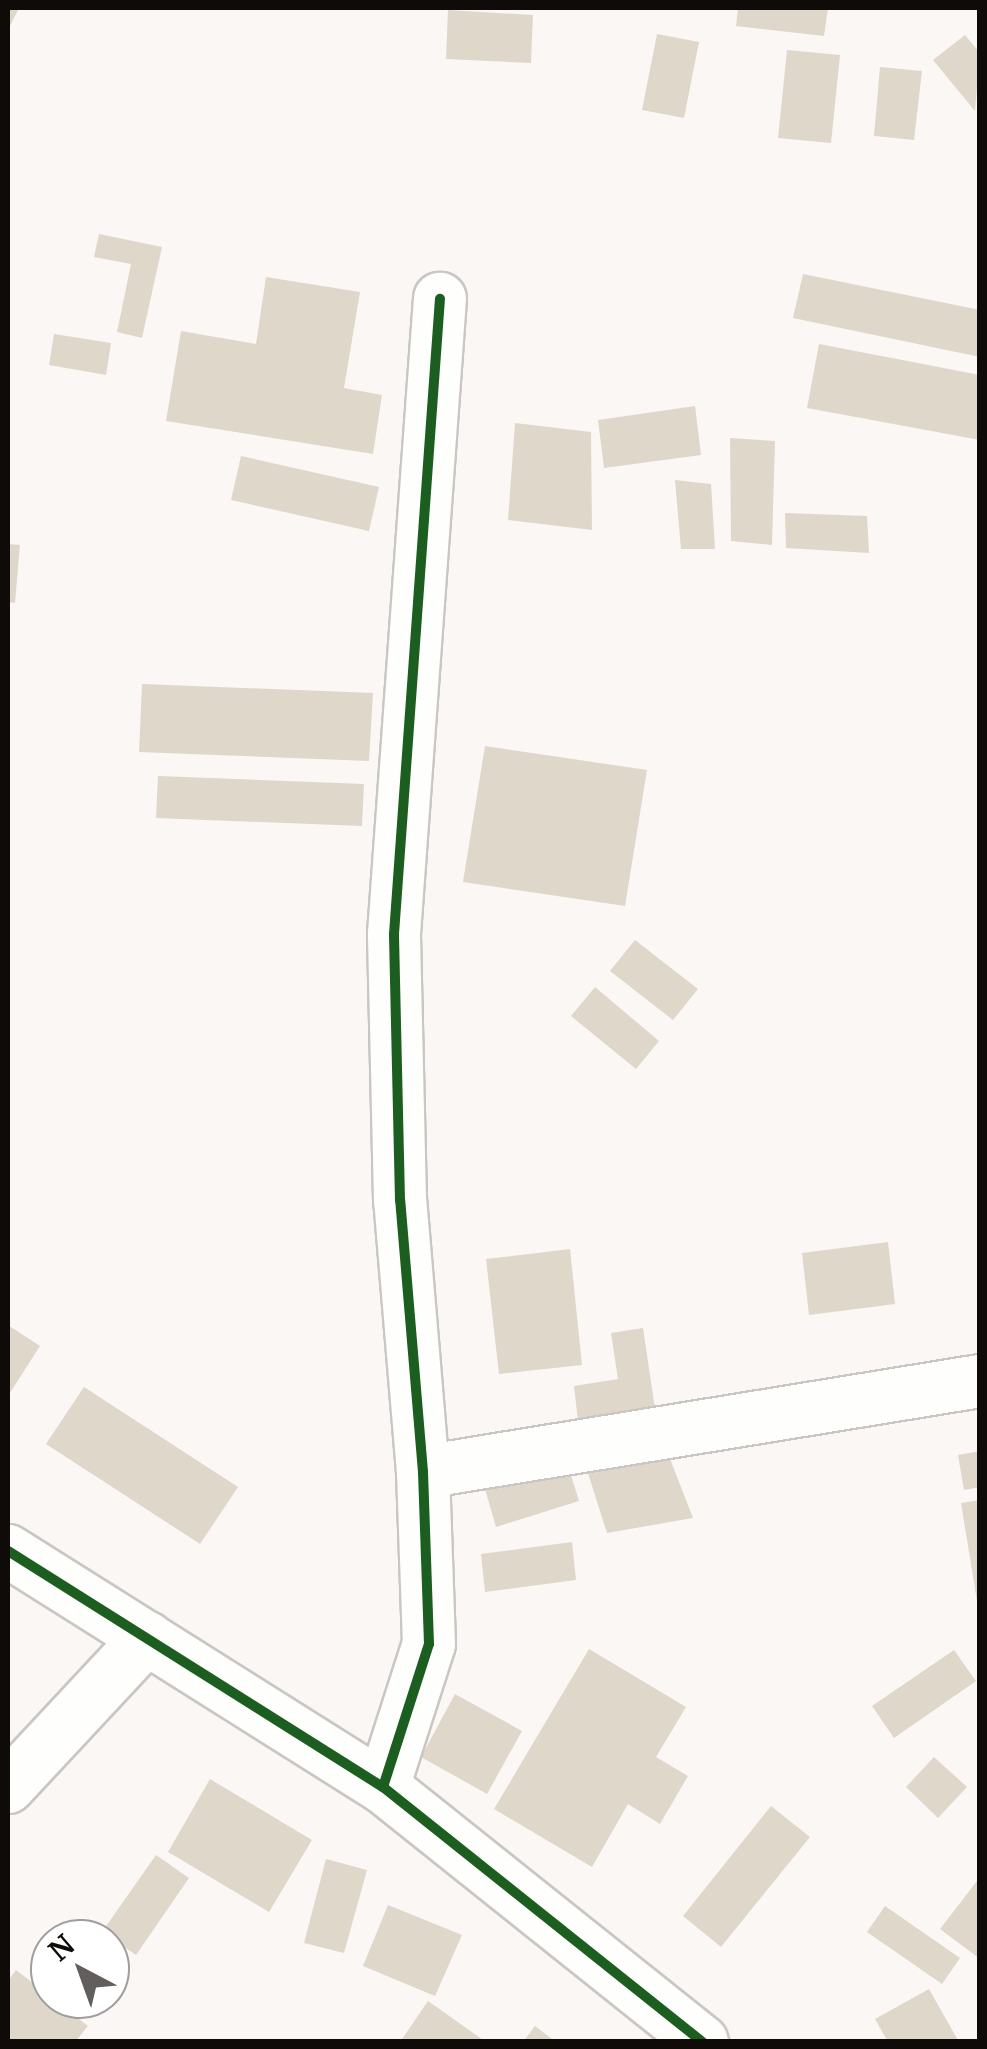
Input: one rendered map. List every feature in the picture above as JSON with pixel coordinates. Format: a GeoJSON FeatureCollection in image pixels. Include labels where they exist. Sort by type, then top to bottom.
{"type":"FeatureCollection","features":[{"type":"Feature","properties":{"kind":"street"},"geometry":{"type":"LineString","coordinates":[[383,1787],[429,1644],[423,1472],[400,1200],[394,934],[440,299]]}},
{"type":"Feature","properties":{"kind":"street"},"geometry":{"type":"LineString","coordinates":[[423,1472],[980,1381]]}},
{"type":"Feature","properties":{"kind":"street"},"geometry":{"type":"LineString","coordinates":[[8,1551],[383,1787],[702,2042]]}},
{"type":"Feature","properties":{"kind":"street"},"geometry":{"type":"LineString","coordinates":[[8,1787],[147,1638]]}},
{"type":"Feature","properties":{"kind":"building"},"geometry":{"type":"Polygon","coordinates":[[[8,8],[19,8],[8,30],[8,8]]]}},
{"type":"Feature","properties":{"kind":"building"},"geometry":{"type":"Polygon","coordinates":[[[738,8],[828,8],[824,36],[736,26],[738,8]]]}},
{"type":"Feature","properties":{"kind":"building"},"geometry":{"type":"Polygon","coordinates":[[[448,10],[533,15],[531,63],[446,59],[448,10]]]}},
{"type":"Feature","properties":{"kind":"building"},"geometry":{"type":"Polygon","coordinates":[[[657,34],[699,42],[684,118],[642,110],[657,34]]]}},
{"type":"Feature","properties":{"kind":"building"},"geometry":{"type":"Polygon","coordinates":[[[965,35],[980,53],[975,111],[933,60],[965,35]]]}},
{"type":"Feature","properties":{"kind":"building"},"geometry":{"type":"Polygon","coordinates":[[[787,50],[840,55],[831,143],[778,138],[787,50]]]}},
{"type":"Feature","properties":{"kind":"building"},"geometry":{"type":"Polygon","coordinates":[[[880,67],[922,71],[914,140],[874,136],[880,67]]]}},
{"type":"Feature","properties":{"kind":"building"},"geometry":{"type":"Polygon","coordinates":[[[99,234],[162,247],[142,338],[117,332],[131,264],[94,257],[99,234]]]}},
{"type":"Feature","properties":{"kind":"building"},"geometry":{"type":"Polygon","coordinates":[[[803,274],[980,310],[980,357],[793,318],[803,274]]]}},
{"type":"Feature","properties":{"kind":"building"},"geometry":{"type":"Polygon","coordinates":[[[266,277],[360,292],[344,388],[382,395],[373,454],[166,421],[181,331],[256,344],[266,277]]]}},
{"type":"Feature","properties":{"kind":"building"},"geometry":{"type":"Polygon","coordinates":[[[54,334],[111,343],[106,375],[49,365],[54,334]]]}},
{"type":"Feature","properties":{"kind":"building"},"geometry":{"type":"Polygon","coordinates":[[[819,344],[980,375],[980,440],[807,408],[819,344]]]}},
{"type":"Feature","properties":{"kind":"building"},"geometry":{"type":"Polygon","coordinates":[[[695,406],[701,455],[604,468],[598,420],[695,406]]]}},
{"type":"Feature","properties":{"kind":"building"},"geometry":{"type":"Polygon","coordinates":[[[515,423],[591,432],[592,530],[508,520],[515,423]]]}},
{"type":"Feature","properties":{"kind":"building"},"geometry":{"type":"Polygon","coordinates":[[[730,438],[775,441],[772,545],[731,541],[730,438]]]}},
{"type":"Feature","properties":{"kind":"building"},"geometry":{"type":"Polygon","coordinates":[[[241,456],[379,487],[369,531],[231,500],[241,456]]]}},
{"type":"Feature","properties":{"kind":"building"},"geometry":{"type":"Polygon","coordinates":[[[675,480],[711,484],[715,549],[681,549],[675,480]]]}},
{"type":"Feature","properties":{"kind":"building"},"geometry":{"type":"Polygon","coordinates":[[[785,513],[867,516],[869,553],[786,548],[785,513]]]}},
{"type":"Feature","properties":{"kind":"building"},"geometry":{"type":"Polygon","coordinates":[[[8,544],[20,545],[15,603],[8,602],[8,544]]]}},
{"type":"Feature","properties":{"kind":"building"},"geometry":{"type":"Polygon","coordinates":[[[142,684],[373,693],[369,761],[139,752],[142,684]]]}},
{"type":"Feature","properties":{"kind":"building"},"geometry":{"type":"Polygon","coordinates":[[[485,746],[647,770],[625,906],[463,882],[485,746]]]}},
{"type":"Feature","properties":{"kind":"building"},"geometry":{"type":"Polygon","coordinates":[[[158,776],[364,784],[362,826],[156,818],[158,776]]]}},
{"type":"Feature","properties":{"kind":"building"},"geometry":{"type":"Polygon","coordinates":[[[635,940],[698,989],[673,1020],[610,971],[635,940]]]}},
{"type":"Feature","properties":{"kind":"building"},"geometry":{"type":"Polygon","coordinates":[[[595,987],[659,1041],[636,1069],[571,1016],[595,987]]]}},
{"type":"Feature","properties":{"kind":"building"},"geometry":{"type":"Polygon","coordinates":[[[888,1242],[895,1304],[809,1315],[802,1253],[888,1242]]]}},
{"type":"Feature","properties":{"kind":"building"},"geometry":{"type":"Polygon","coordinates":[[[570,1249],[582,1365],[499,1374],[486,1259],[570,1249]]]}},
{"type":"Feature","properties":{"kind":"building"},"geometry":{"type":"Polygon","coordinates":[[[8,1325],[40,1346],[8,1396],[8,1325]]]}},
{"type":"Feature","properties":{"kind":"building"},"geometry":{"type":"Polygon","coordinates":[[[643,1328],[655,1409],[578,1421],[574,1386],[618,1379],[611,1333],[643,1328]]]}},
{"type":"Feature","properties":{"kind":"building"},"geometry":{"type":"Polygon","coordinates":[[[84,1387],[238,1487],[200,1544],[46,1444],[84,1387]]]}},
{"type":"Feature","properties":{"kind":"building"},"geometry":{"type":"Polygon","coordinates":[[[667,1451],[693,1518],[607,1533],[586,1467],[667,1451]]]}},
{"type":"Feature","properties":{"kind":"building"},"geometry":{"type":"Polygon","coordinates":[[[980,1451],[980,1487],[964,1490],[958,1455],[980,1451]]]}},
{"type":"Feature","properties":{"kind":"building"},"geometry":{"type":"Polygon","coordinates":[[[567,1462],[579,1501],[496,1527],[485,1489],[567,1462]]]}},
{"type":"Feature","properties":{"kind":"building"},"geometry":{"type":"Polygon","coordinates":[[[980,1500],[980,1600],[977,1601],[961,1503],[980,1500]]]}},
{"type":"Feature","properties":{"kind":"building"},"geometry":{"type":"Polygon","coordinates":[[[572,1542],[576,1580],[485,1592],[481,1554],[572,1542]]]}},
{"type":"Feature","properties":{"kind":"building"},"geometry":{"type":"Polygon","coordinates":[[[589,1649],[686,1707],[656,1757],[688,1776],[660,1824],[628,1804],[592,1867],[494,1809],[589,1649]]]}},
{"type":"Feature","properties":{"kind":"building"},"geometry":{"type":"Polygon","coordinates":[[[954,1650],[976,1681],[894,1738],[872,1706],[954,1650]]]}},
{"type":"Feature","properties":{"kind":"building"},"geometry":{"type":"Polygon","coordinates":[[[455,1694],[522,1731],[487,1794],[421,1757],[455,1694]]]}},
{"type":"Feature","properties":{"kind":"building"},"geometry":{"type":"Polygon","coordinates":[[[934,1757],[967,1787],[938,1818],[906,1787],[934,1757]]]}},
{"type":"Feature","properties":{"kind":"building"},"geometry":{"type":"Polygon","coordinates":[[[210,1779],[312,1840],[269,1912],[168,1852],[210,1779]]]}},
{"type":"Feature","properties":{"kind":"building"},"geometry":{"type":"Polygon","coordinates":[[[771,1806],[810,1837],[721,1947],[683,1916],[771,1806]]]}},
{"type":"Feature","properties":{"kind":"building"},"geometry":{"type":"Polygon","coordinates":[[[156,1855],[189,1878],[136,1955],[130,1951],[130,1919],[111,1919],[156,1855]]]}},
{"type":"Feature","properties":{"kind":"building"},"geometry":{"type":"Polygon","coordinates":[[[326,1859],[367,1870],[344,1953],[304,1943],[326,1859]]]}},
{"type":"Feature","properties":{"kind":"building"},"geometry":{"type":"Polygon","coordinates":[[[977,1881],[980,1883],[980,1959],[940,1929],[977,1881]]]}},
{"type":"Feature","properties":{"kind":"building"},"geometry":{"type":"Polygon","coordinates":[[[388,1905],[462,1935],[435,1996],[363,1966],[388,1905]]]}},
{"type":"Feature","properties":{"kind":"building"},"geometry":{"type":"Polygon","coordinates":[[[885,1906],[960,1958],[942,1984],[867,1932],[885,1906]]]}},
{"type":"Feature","properties":{"kind":"building"},"geometry":{"type":"Polygon","coordinates":[[[16,1970],[30,1981],[30,2019],[79,2019],[88,2026],[75,2042],[8,2042],[8,1981],[16,1970]]]}},
{"type":"Feature","properties":{"kind":"building"},"geometry":{"type":"Polygon","coordinates":[[[929,1989],[959,2042],[888,2042],[875,2019],[929,1989]]]}},
{"type":"Feature","properties":{"kind":"building"},"geometry":{"type":"Polygon","coordinates":[[[428,2001],[486,2042],[400,2042],[428,2001]]]}},
{"type":"Feature","properties":{"kind":"building"},"geometry":{"type":"Polygon","coordinates":[[[535,2026],[556,2042],[523,2042],[535,2026]]]}},
{"type":"Feature","properties":{"kind":"cycle path"},"geometry":{"type":"LineString","coordinates":[[383,1787],[429,1644],[423,1472],[400,1200],[394,934],[440,299]]}},
{"type":"Feature","properties":{"kind":"cycle path"},"geometry":{"type":"LineString","coordinates":[[8,1551],[383,1787],[702,2042]]}}]}
